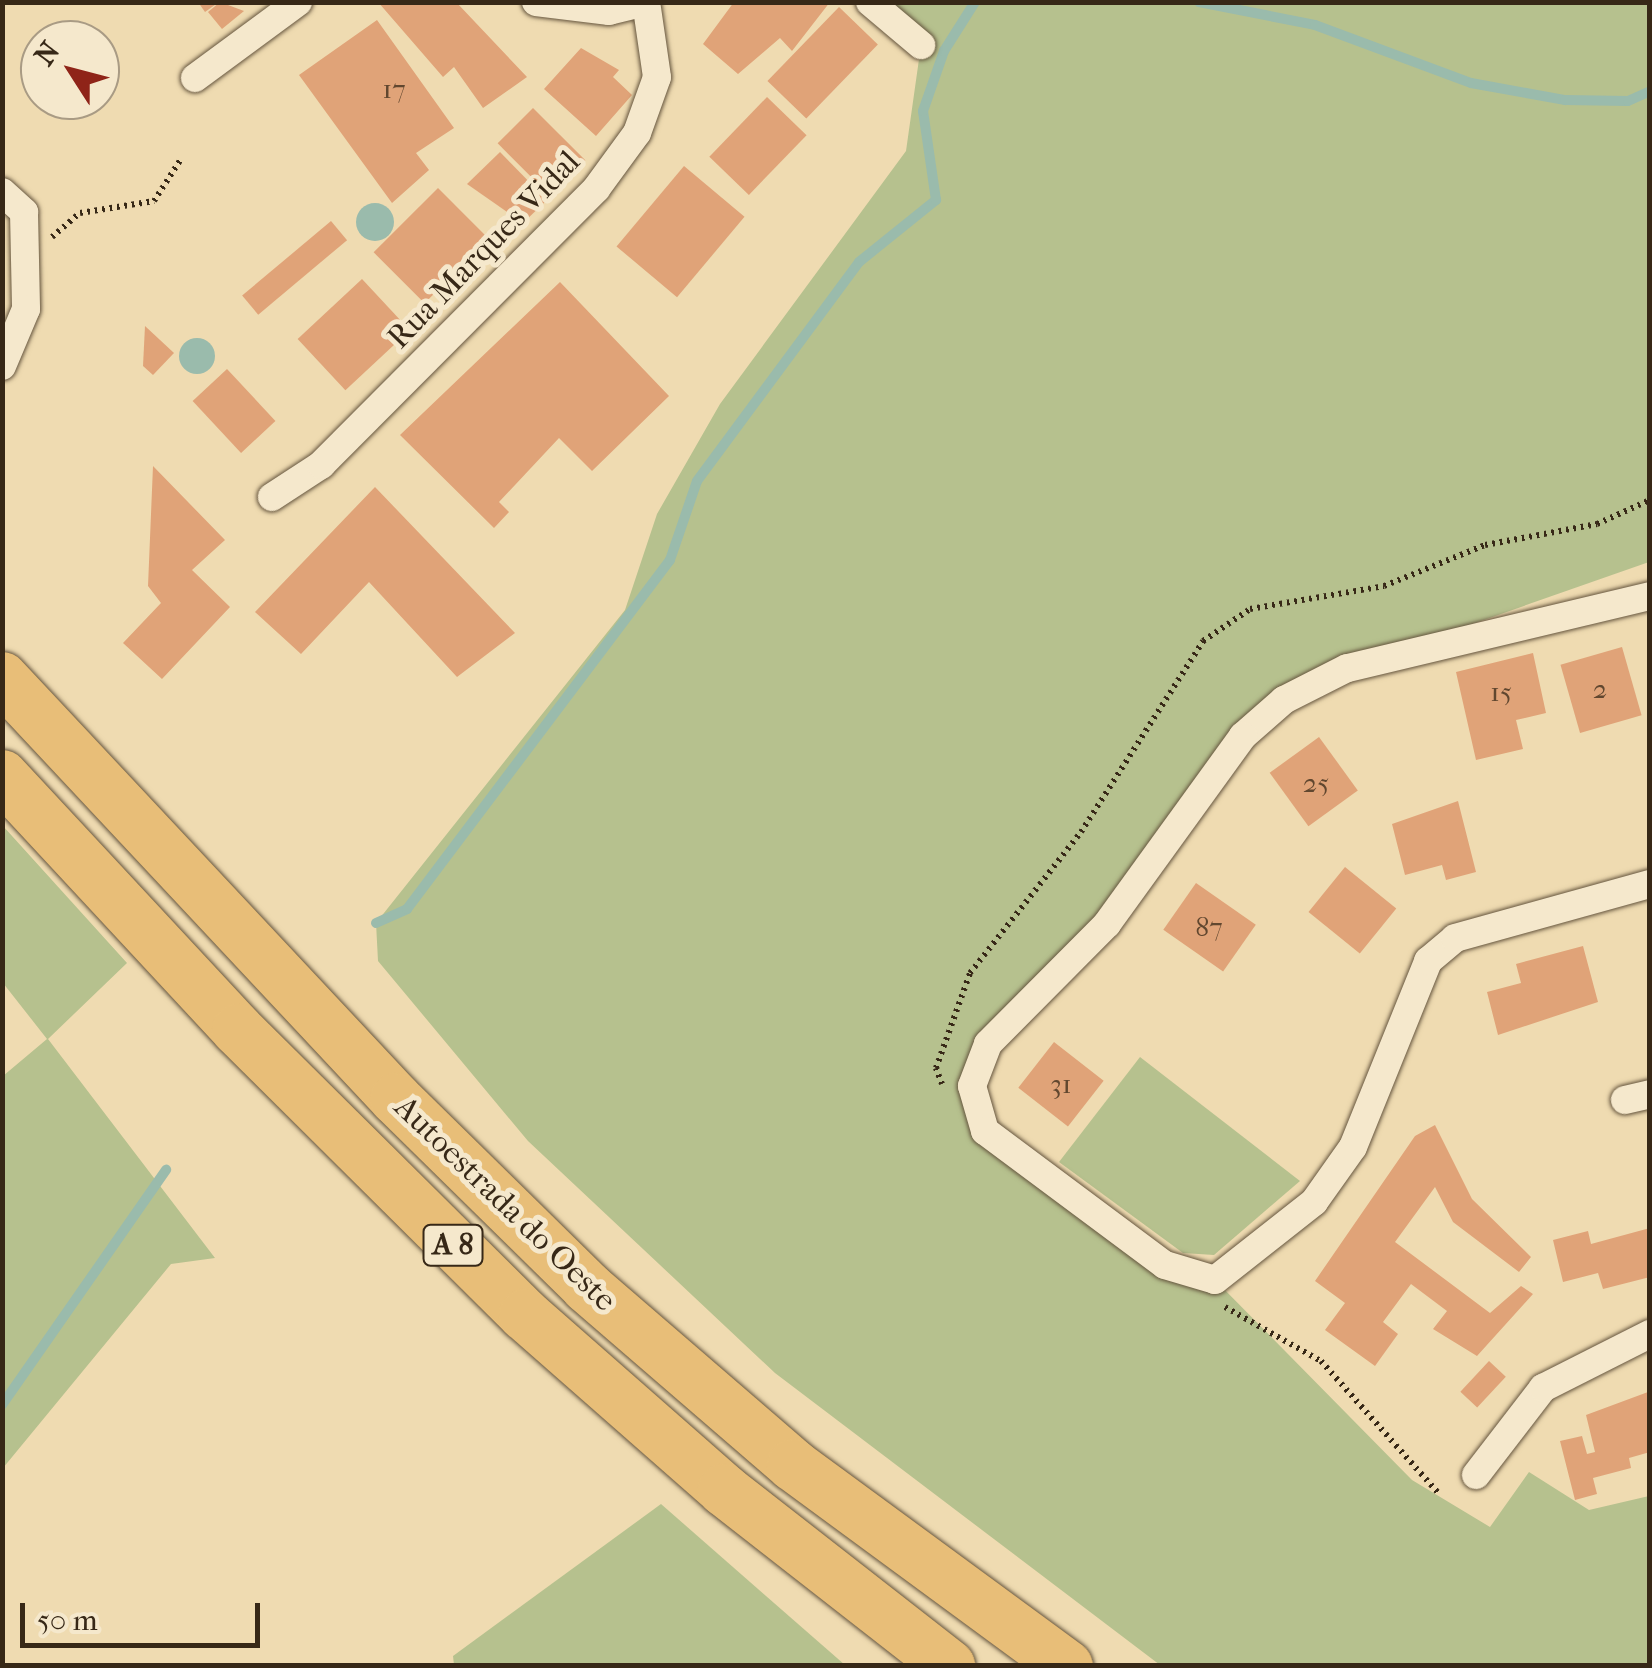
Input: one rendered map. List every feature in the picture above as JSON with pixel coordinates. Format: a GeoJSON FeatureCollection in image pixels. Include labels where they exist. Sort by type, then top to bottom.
{"type":"FeatureCollection","features":[{"type":"Feature","properties":{"kind":"highway","name":"Autoestrada do Oeste"},"geometry":{"type":"LineString","coordinates":[[2,678],[396,1099],[587,1286],[792,1466],[1066,1666]]}},
{"type":"Feature","properties":{"kind":"highway","name":"Autoestrada do Oeste"},"geometry":{"type":"LineString","coordinates":[[2,776],[250,1043],[497,1288],[724,1490],[949,1666]]}},
{"type":"Feature","properties":{"kind":"street"},"geometry":{"type":"LineString","coordinates":[[195,78],[298,2]]}},
{"type":"Feature","properties":{"kind":"street"},"geometry":{"type":"LineString","coordinates":[[536,2],[609,11],[646,2]]}},
{"type":"Feature","properties":{"kind":"street","name":"Rua Marques Vidal"},"geometry":{"type":"LineString","coordinates":[[272,497],[321,465],[596,189],[637,134],[657,77],[646,2]]}},
{"type":"Feature","properties":{"kind":"street"},"geometry":{"type":"LineString","coordinates":[[870,2],[921,45]]}},
{"type":"Feature","properties":{"kind":"street"},"geometry":{"type":"LineString","coordinates":[[2,192],[24,212],[26,309],[2,366]]}},
{"type":"Feature","properties":{"kind":"street"},"geometry":{"type":"LineString","coordinates":[[1650,596],[1348,668],[1284,700],[1243,736],[1107,924],[988,1044],[972,1086],[985,1131],[1166,1266],[1215,1280],[1314,1202],[1353,1147],[1428,960],[1455,938],[1650,884]]}},
{"type":"Feature","properties":{"kind":"street"},"geometry":{"type":"LineString","coordinates":[[1476,1475],[1544,1388],[1650,1334]]}},
{"type":"Feature","properties":{"kind":"path"},"geometry":{"type":"LineString","coordinates":[[25,257],[80,213],[154,201],[181,159]]}},
{"type":"Feature","properties":{"kind":"path"},"geometry":{"type":"LineString","coordinates":[[1206,1302],[1322,1361],[1440,1494]]}},
{"type":"Feature","properties":{"kind":"green space"},"geometry":{"type":"Polygon","coordinates":[[[895,3],[1649,3],[1649,562],[1347,668],[1284,700],[988,1044],[985,1131],[1165,1265],[1215,1280],[1412,1480],[1490,1527],[1529,1472],[1589,1510],[1649,1496],[1649,1665],[1160,1665],[775,1373],[528,1141],[378,961],[376,923],[625,610],[657,514],[720,404],[906,151],[921,45],[893,12],[895,3]]]}},
{"type":"Feature","properties":{"kind":"green space"},"geometry":{"type":"Polygon","coordinates":[[[3,826],[127,963],[48,1039],[215,1258],[171,1264],[3,1468],[3,1076],[47,1039],[3,983],[3,826]]]}},
{"type":"Feature","properties":{"kind":"green space"},"geometry":{"type":"Polygon","coordinates":[[[1140,1057],[1300,1181],[1214,1255],[1183,1253],[1059,1162],[1140,1057]]]}},
{"type":"Feature","properties":{"kind":"green space"},"geometry":{"type":"Polygon","coordinates":[[[661,1504],[845,1665],[454,1665],[453,1656],[661,1504]]]}},
{"type":"Feature","properties":{"kind":"shaded area"},"geometry":{"type":"Polygon","coordinates":[[[375,203],[388,209],[394,222],[388,235],[375,241],[362,235],[356,222],[362,209],[375,203]]]}},
{"type":"Feature","properties":{"kind":"shaded area"},"geometry":{"type":"Polygon","coordinates":[[[197,338],[210,343],[215,356],[210,369],[197,374],[184,369],[179,356],[184,343],[197,338]]]}},
{"type":"Feature","properties":{"kind":"building"},"geometry":{"type":"Polygon","coordinates":[[[198,2],[219,2],[205,12],[198,2]]]}},
{"type":"Feature","properties":{"kind":"building"},"geometry":{"type":"Polygon","coordinates":[[[220,2],[244,11],[222,29],[208,12],[220,2]]]}},
{"type":"Feature","properties":{"kind":"building"},"geometry":{"type":"Polygon","coordinates":[[[378,2],[457,3],[527,77],[483,108],[454,67],[443,77],[378,2]]]}},
{"type":"Feature","properties":{"kind":"building"},"geometry":{"type":"Polygon","coordinates":[[[734,2],[830,2],[792,51],[780,38],[738,74],[703,44],[734,2]]]}},
{"type":"Feature","properties":{"kind":"building"},"geometry":{"type":"Polygon","coordinates":[[[839,7],[878,45],[806,119],[767,81],[839,7]]]}},
{"type":"Feature","properties":{"kind":"building"},"geometry":{"type":"Polygon","coordinates":[[[377,20],[454,128],[416,153],[429,170],[392,203],[299,75],[377,20]]]}},
{"type":"Feature","properties":{"kind":"building"},"geometry":{"type":"Polygon","coordinates":[[[581,48],[619,70],[613,77],[632,95],[596,136],[544,89],[581,48]]]}},
{"type":"Feature","properties":{"kind":"building"},"geometry":{"type":"Polygon","coordinates":[[[767,97],[807,135],[749,195],[709,157],[767,97]]]}},
{"type":"Feature","properties":{"kind":"building"},"geometry":{"type":"Polygon","coordinates":[[[533,108],[585,160],[550,196],[498,143],[533,108]]]}},
{"type":"Feature","properties":{"kind":"building"},"geometry":{"type":"Polygon","coordinates":[[[500,152],[547,200],[523,223],[467,184],[500,152]]]}},
{"type":"Feature","properties":{"kind":"building"},"geometry":{"type":"Polygon","coordinates":[[[684,166],[745,217],[677,297],[617,246],[684,166]]]}},
{"type":"Feature","properties":{"kind":"building"},"geometry":{"type":"Polygon","coordinates":[[[438,188],[489,239],[425,303],[374,252],[438,188]]]}},
{"type":"Feature","properties":{"kind":"building"},"geometry":{"type":"Polygon","coordinates":[[[331,221],[347,240],[258,315],[242,296],[331,221]]]}},
{"type":"Feature","properties":{"kind":"building"},"geometry":{"type":"Polygon","coordinates":[[[362,279],[410,330],[345,390],[298,339],[362,279]]]}},
{"type":"Feature","properties":{"kind":"building"},"geometry":{"type":"Polygon","coordinates":[[[560,282],[669,396],[592,471],[559,438],[499,502],[509,512],[494,528],[400,435],[560,282]]]}},
{"type":"Feature","properties":{"kind":"building"},"geometry":{"type":"Polygon","coordinates":[[[145,326],[174,353],[153,375],[143,366],[145,326]]]}},
{"type":"Feature","properties":{"kind":"building"},"geometry":{"type":"Polygon","coordinates":[[[227,369],[275,421],[241,453],[193,401],[227,369]]]}},
{"type":"Feature","properties":{"kind":"building"},"geometry":{"type":"Polygon","coordinates":[[[153,466],[225,540],[192,570],[230,607],[162,679],[123,643],[161,603],[148,586],[153,466]]]}},
{"type":"Feature","properties":{"kind":"building"},"geometry":{"type":"Polygon","coordinates":[[[375,487],[515,633],[457,677],[369,582],[301,654],[255,612],[375,487]]]}},
{"type":"Feature","properties":{"kind":"building"},"geometry":{"type":"Polygon","coordinates":[[[1622,647],[1642,715],[1580,733],[1560,665],[1622,647]]]}},
{"type":"Feature","properties":{"kind":"building"},"geometry":{"type":"Polygon","coordinates":[[[1533,653],[1546,713],[1516,720],[1523,749],[1476,760],[1456,672],[1533,653]]]}},
{"type":"Feature","properties":{"kind":"building"},"geometry":{"type":"Polygon","coordinates":[[[1319,737],[1358,790],[1308,826],[1270,773],[1319,737]]]}},
{"type":"Feature","properties":{"kind":"building"},"geometry":{"type":"Polygon","coordinates":[[[1458,801],[1476,872],[1446,880],[1442,865],[1405,875],[1392,824],[1458,801]]]}},
{"type":"Feature","properties":{"kind":"building"},"geometry":{"type":"Polygon","coordinates":[[[1345,867],[1396,909],[1360,954],[1308,912],[1345,867]]]}},
{"type":"Feature","properties":{"kind":"building"},"geometry":{"type":"Polygon","coordinates":[[[1196,883],[1256,925],[1223,972],[1163,930],[1196,883]]]}},
{"type":"Feature","properties":{"kind":"building"},"geometry":{"type":"Polygon","coordinates":[[[1583,946],[1598,1002],[1498,1035],[1487,992],[1521,983],[1516,964],[1583,946]]]}},
{"type":"Feature","properties":{"kind":"building"},"geometry":{"type":"Polygon","coordinates":[[[1054,1042],[1104,1081],[1068,1126],[1018,1088],[1054,1042]]]}},
{"type":"Feature","properties":{"kind":"building"},"geometry":{"type":"Polygon","coordinates":[[[1435,1125],[1472,1199],[1531,1257],[1519,1272],[1453,1222],[1435,1187],[1395,1242],[1490,1313],[1521,1286],[1533,1294],[1477,1356],[1433,1329],[1447,1311],[1411,1284],[1383,1322],[1398,1334],[1375,1366],[1325,1330],[1345,1303],[1315,1281],[1415,1136],[1435,1125]]]}},
{"type":"Feature","properties":{"kind":"building"},"geometry":{"type":"Polygon","coordinates":[[[1650,1228],[1650,1277],[1603,1289],[1598,1273],[1563,1282],[1553,1240],[1588,1231],[1591,1244],[1650,1228]]]}},
{"type":"Feature","properties":{"kind":"building"},"geometry":{"type":"Polygon","coordinates":[[[1489,1361],[1506,1377],[1477,1407],[1460,1392],[1489,1361]]]}},
{"type":"Feature","properties":{"kind":"building"},"geometry":{"type":"Polygon","coordinates":[[[1648,1392],[1650,1452],[1629,1458],[1631,1468],[1593,1478],[1597,1494],[1575,1500],[1560,1441],[1582,1436],[1587,1454],[1595,1452],[1586,1415],[1648,1392]]]}},
{"type":"Feature","properties":{"kind":"waterway"},"geometry":{"type":"LineString","coordinates":[[376,923],[407,909],[670,560],[697,481],[859,262],[936,200],[923,111],[944,51],[975,2]]}},
{"type":"Feature","properties":{"kind":"waterway"},"geometry":{"type":"LineString","coordinates":[[1199,2],[1315,25],[1471,83],[1565,100],[1628,101],[1650,91]]}},
{"type":"Feature","properties":{"kind":"waterway"},"geometry":{"type":"LineString","coordinates":[[2,1405],[166,1170]]}}]}
